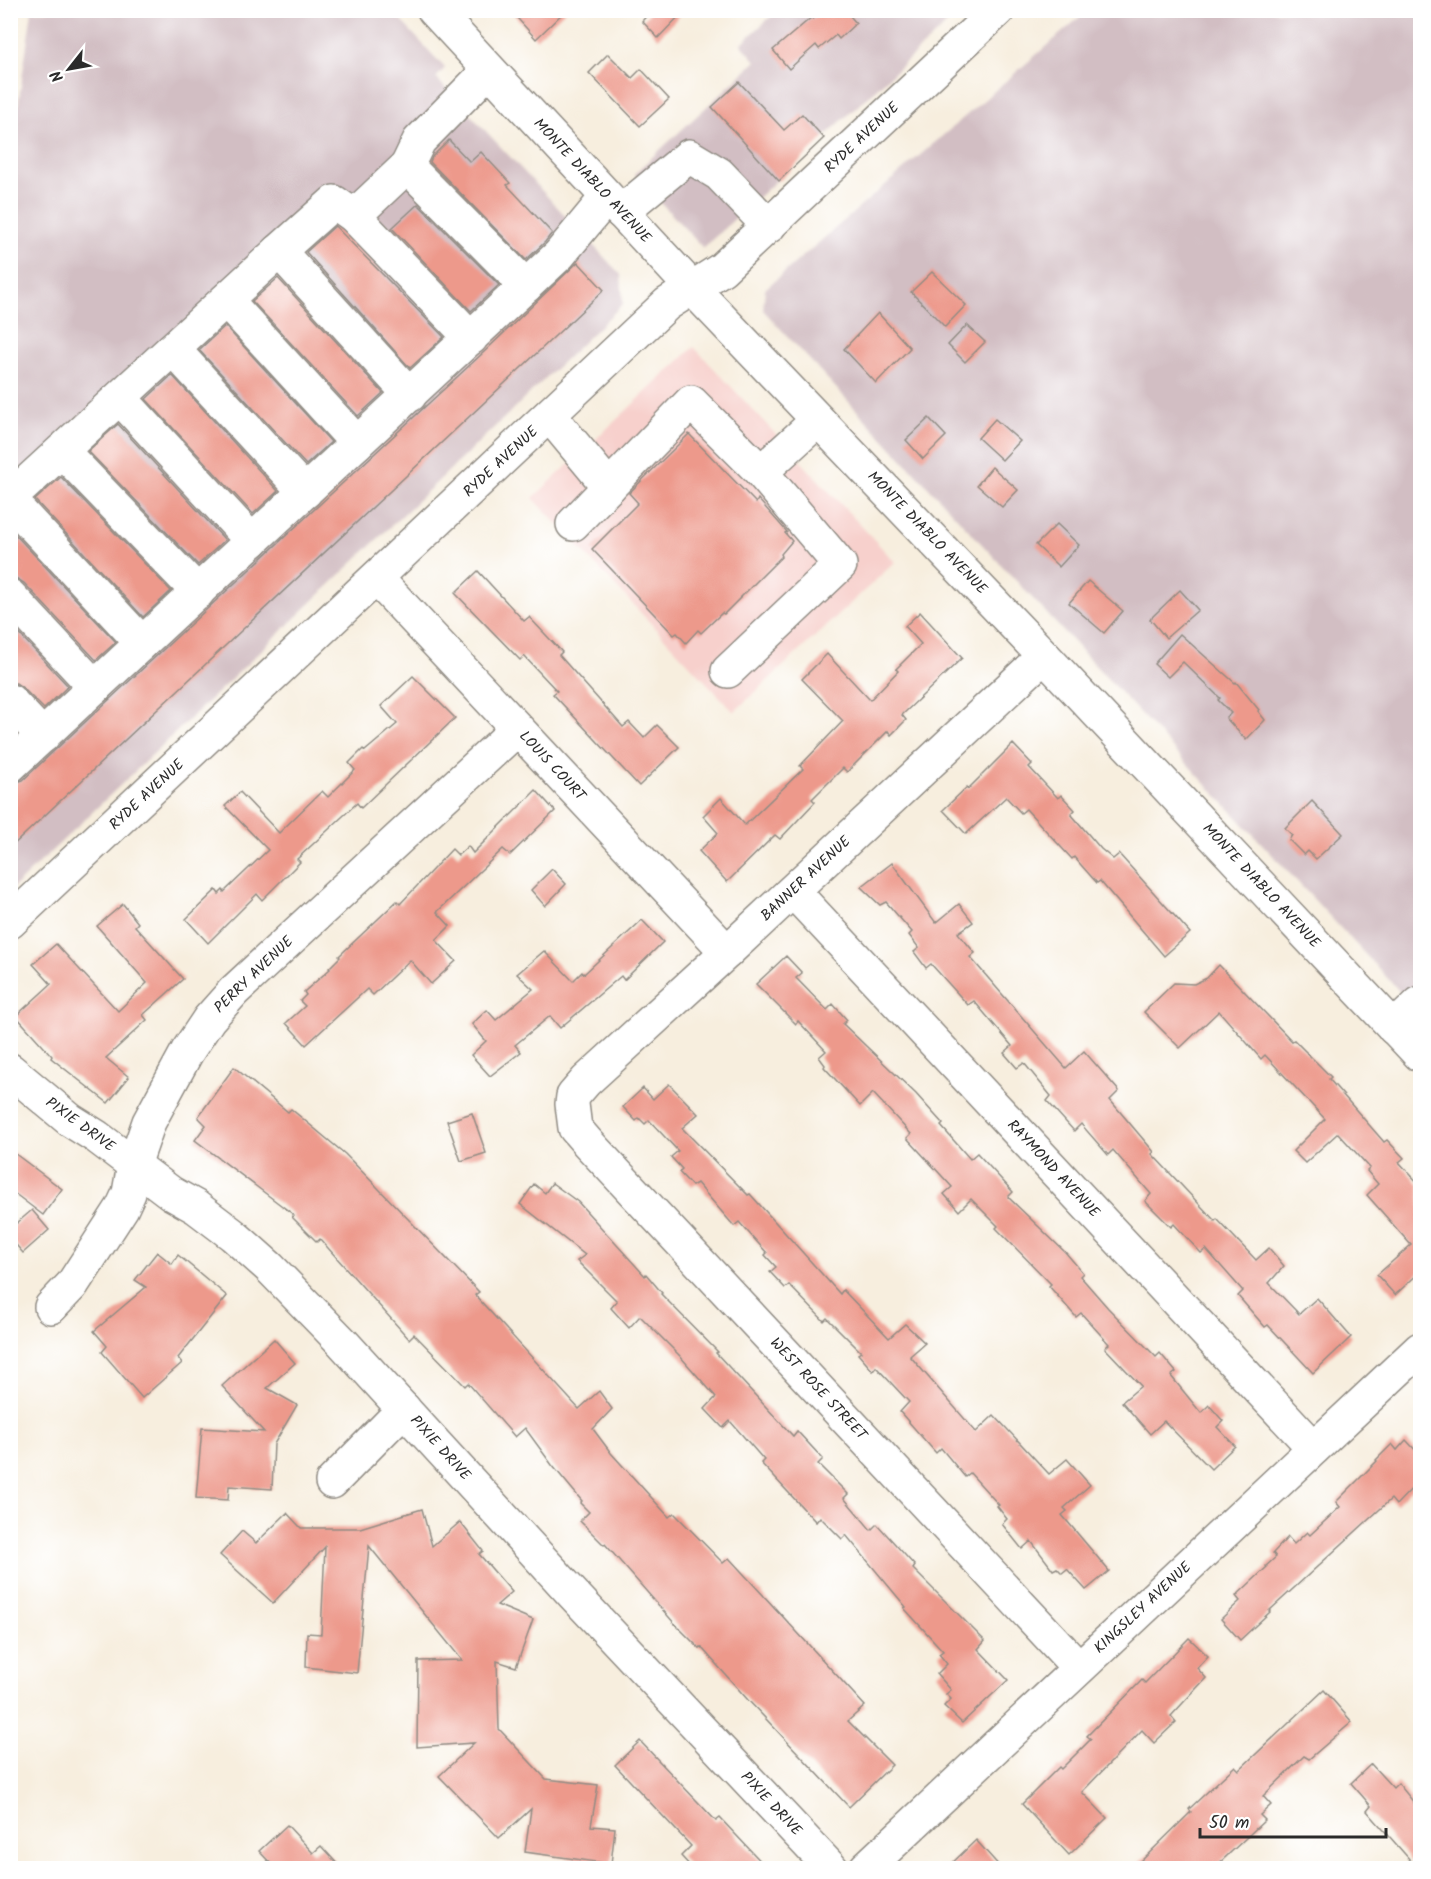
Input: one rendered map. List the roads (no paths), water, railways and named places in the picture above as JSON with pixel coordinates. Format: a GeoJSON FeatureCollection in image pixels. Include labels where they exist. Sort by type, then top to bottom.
{"type":"FeatureCollection","features":[{"type":"Feature","properties":{"kind":"street","name":"MONTE DIABLO AVENUE"},"geometry":{"type":"LineString","coordinates":[[434,10],[692,288],[1044,656],[1420,1055]]}},
{"type":"Feature","properties":{"kind":"street","name":"RYDE AVENUE"},"geometry":{"type":"LineString","coordinates":[[10,922],[668,304],[722,269],[769,226],[988,14]]}},
{"type":"Feature","properties":{"kind":"street"},"geometry":{"type":"LineString","coordinates":[[354,216],[408,166],[419,141],[489,70]]}},
{"type":"Feature","properties":{"kind":"street"},"geometry":{"type":"LineString","coordinates":[[10,766],[614,205],[689,156],[719,174],[769,226]]}},
{"type":"Feature","properties":{"kind":"street"},"geometry":{"type":"LineString","coordinates":[[408,166],[526,286]]}},
{"type":"Feature","properties":{"kind":"street"},"geometry":{"type":"LineString","coordinates":[[142,643],[10,500],[172,349],[334,202],[354,216],[471,338]]}},
{"type":"Feature","properties":{"kind":"street"},"geometry":{"type":"LineString","coordinates":[[279,251],[410,395]]}},
{"type":"Feature","properties":{"kind":"street"},"geometry":{"type":"LineString","coordinates":[[226,300],[357,443]]}},
{"type":"Feature","properties":{"kind":"street"},"geometry":{"type":"LineString","coordinates":[[172,349],[305,492]]}},
{"type":"Feature","properties":{"kind":"street"},"geometry":{"type":"LineString","coordinates":[[120,398],[252,541]]}},
{"type":"Feature","properties":{"kind":"street"},"geometry":{"type":"LineString","coordinates":[[573,525],[691,402],[761,472],[840,565],[728,671]]}},
{"type":"Feature","properties":{"kind":"street"},"geometry":{"type":"LineString","coordinates":[[550,416],[609,487]]}},
{"type":"Feature","properties":{"kind":"street"},"geometry":{"type":"LineString","coordinates":[[761,472],[818,420]]}},
{"type":"Feature","properties":{"kind":"street"},"geometry":{"type":"LineString","coordinates":[[62,451],[198,592]]}},
{"type":"Feature","properties":{"kind":"street","name":"LOUIS COURT"},"geometry":{"type":"LineString","coordinates":[[377,579],[727,952]]}},
{"type":"Feature","properties":{"kind":"street"},"geometry":{"type":"LineString","coordinates":[[10,596],[95,687]]}},
{"type":"Feature","properties":{"kind":"street","name":"BANNER AVENUE"},"geometry":{"type":"LineString","coordinates":[[572,1104],[573,1096],[586,1081],[1044,656]]}},
{"type":"Feature","properties":{"kind":"street"},"geometry":{"type":"LineString","coordinates":[[10,701],[43,736]]}},
{"type":"Feature","properties":{"kind":"street","name":"PERRY AVENUE"},"geometry":{"type":"LineString","coordinates":[[51,1307],[72,1285],[123,1208],[129,1193],[134,1165],[149,1122],[187,1052],[209,1019],[234,991],[517,729]]}},
{"type":"Feature","properties":{"kind":"street","name":"RAYMOND AVENUE"},"geometry":{"type":"LineString","coordinates":[[793,891],[1314,1448]]}},
{"type":"Feature","properties":{"kind":"street"},"geometry":{"type":"LineString","coordinates":[[1394,1028],[1420,1003]]}},
{"type":"Feature","properties":{"kind":"street","name":"PIXIE DRIVE"},"geometry":{"type":"LineString","coordinates":[[10,1070],[70,1120],[233,1235],[269,1267],[831,1869]]}},
{"type":"Feature","properties":{"kind":"street","name":"WEST ROSE STREET"},"geometry":{"type":"LineString","coordinates":[[572,1104],[575,1128],[588,1143],[1079,1668]]}},
{"type":"Feature","properties":{"kind":"street","name":"KINGSLEY AVENUE"},"geometry":{"type":"LineString","coordinates":[[866,1869],[1420,1349]]}},
{"type":"Feature","properties":{"kind":"street"},"geometry":{"type":"LineString","coordinates":[[332,1482],[404,1409]]}}]}
